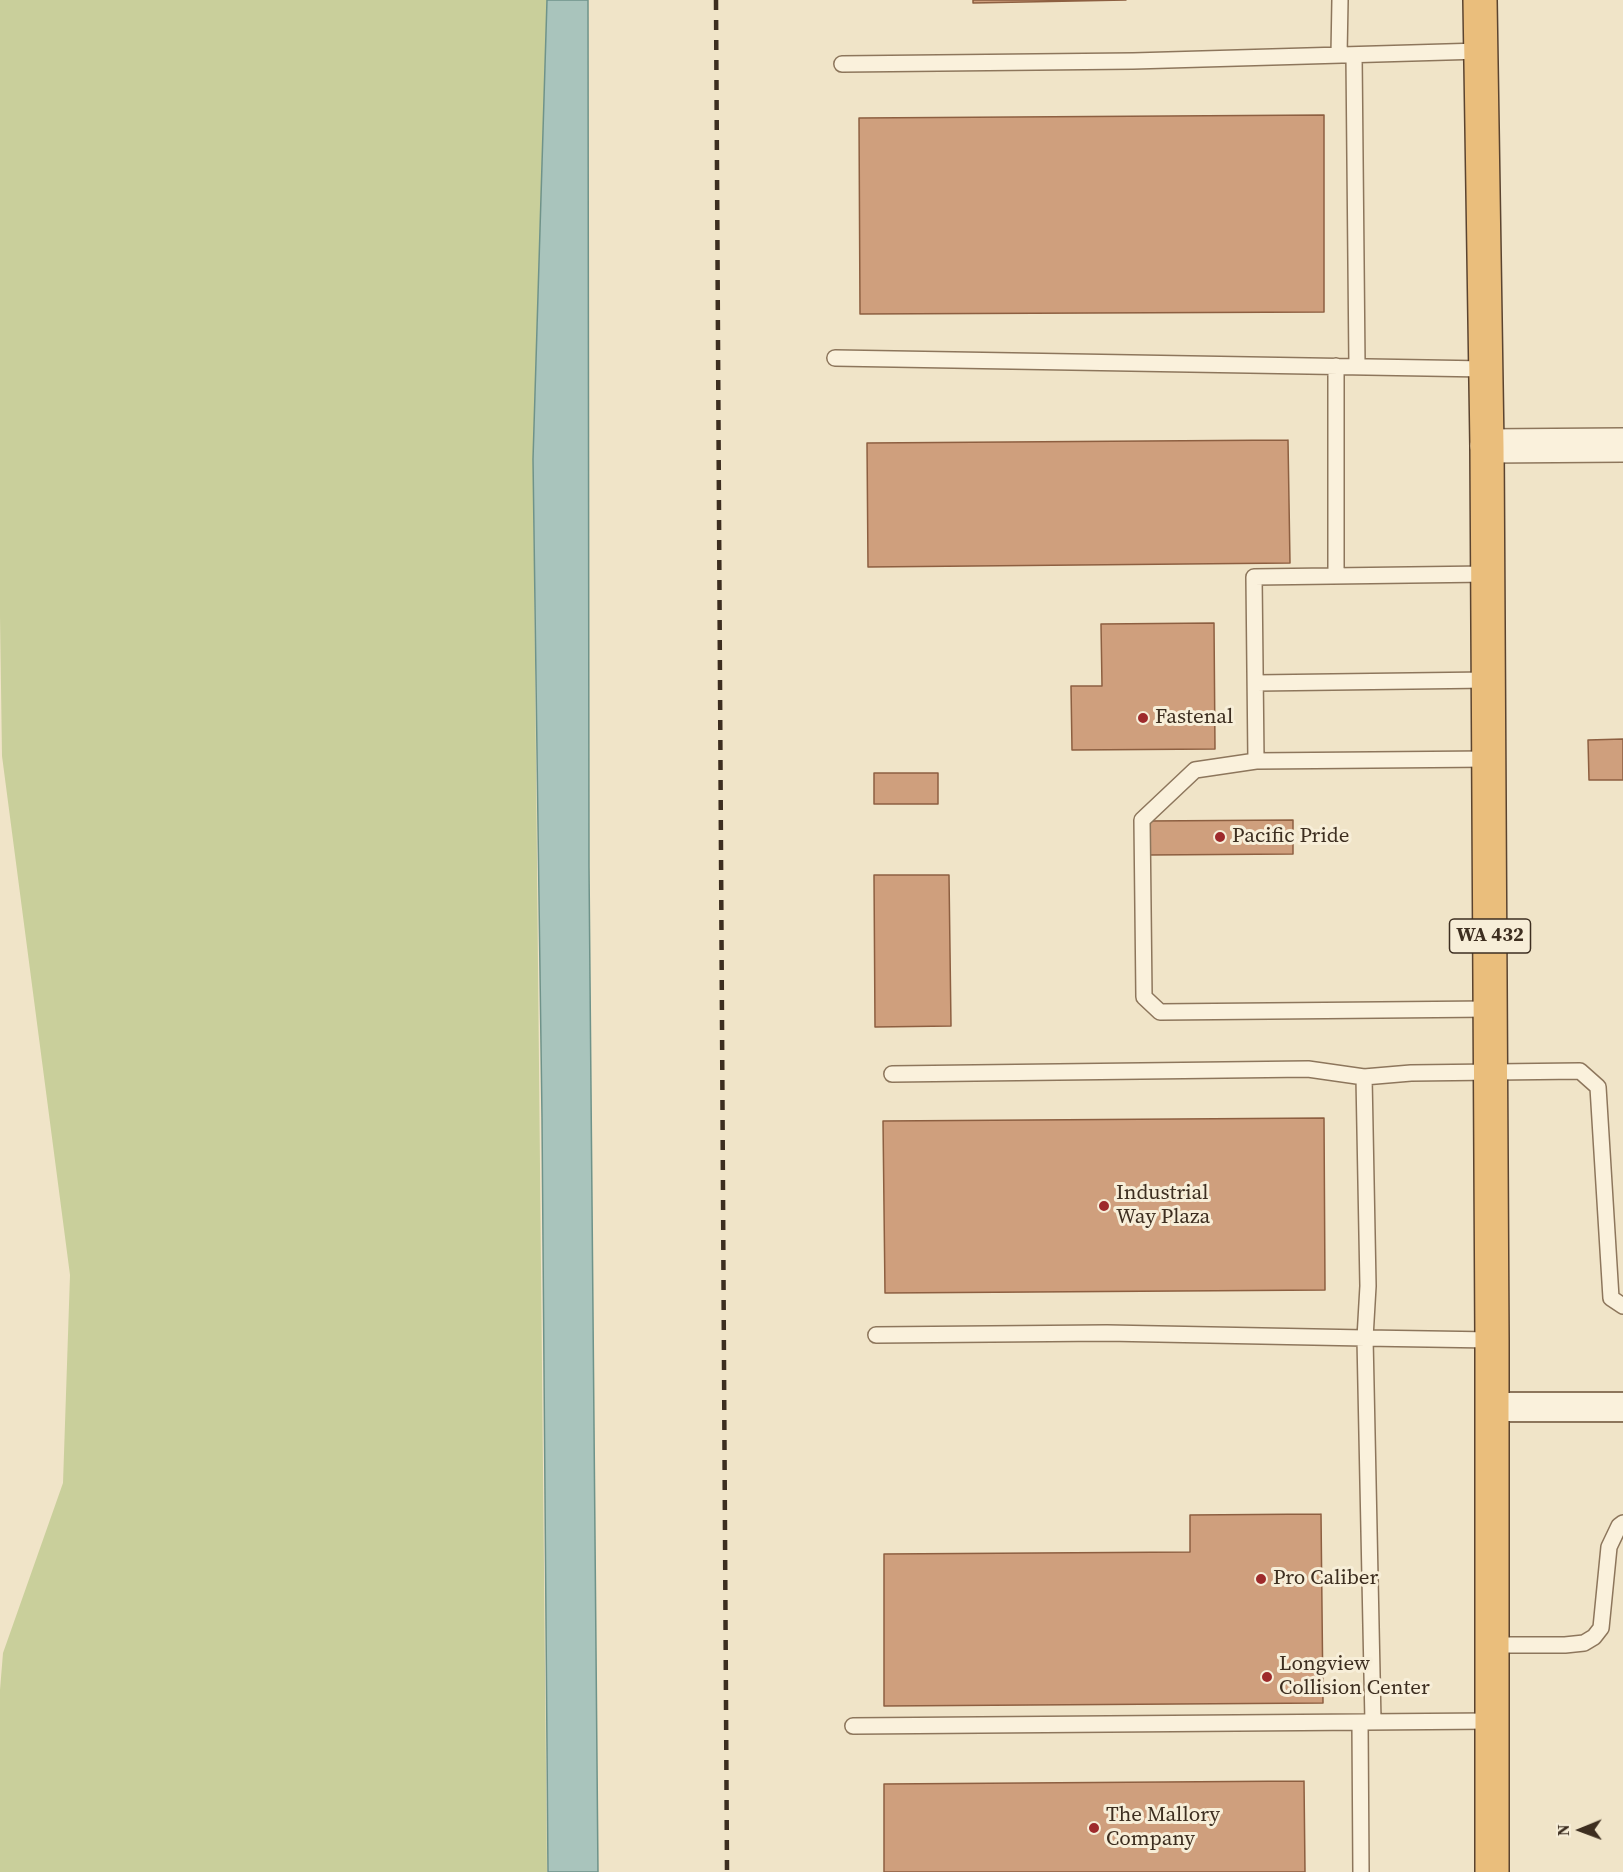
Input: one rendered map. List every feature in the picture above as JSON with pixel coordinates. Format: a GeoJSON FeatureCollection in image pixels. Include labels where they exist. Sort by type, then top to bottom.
{"type":"FeatureCollection","features":[{"type":"Feature","properties":{"kind":"highway","name":"WA 432"},"geometry":{"type":"LineString","coordinates":[[1480,0],[1488,574],[1492,1872]]}},
{"type":"Feature","properties":{"kind":"street"},"geometry":{"type":"LineString","coordinates":[[1487,446],[1623,445]]}},
{"type":"Feature","properties":{"kind":"street"},"geometry":{"type":"LineString","coordinates":[[1492,1407],[1623,1407]]}},
{"type":"Feature","properties":{"kind":"lane"},"geometry":{"type":"LineString","coordinates":[[1340,0],[1347,55],[1357,366]]}},
{"type":"Feature","properties":{"kind":"lane"},"geometry":{"type":"LineString","coordinates":[[842,64],[1133,61],[1481,51]]}},
{"type":"Feature","properties":{"kind":"lane"},"geometry":{"type":"LineString","coordinates":[[835,358],[1486,369]]}},
{"type":"Feature","properties":{"kind":"lane"},"geometry":{"type":"LineString","coordinates":[[1336,366],[1336,576]]}},
{"type":"Feature","properties":{"kind":"lane"},"geometry":{"type":"LineString","coordinates":[[1256,761],[1254,577],[1488,574]]}},
{"type":"Feature","properties":{"kind":"lane"},"geometry":{"type":"LineString","coordinates":[[1256,683],[1488,680]]}},
{"type":"Feature","properties":{"kind":"lane"},"geometry":{"type":"LineString","coordinates":[[1489,759],[1256,761],[1195,770],[1142,820],[1144,997],[1160,1012],[1490,1009]]}},
{"type":"Feature","properties":{"kind":"lane"},"geometry":{"type":"LineString","coordinates":[[892,1074],[1308,1070],[1364,1077],[1411,1073],[1580,1071],[1598,1087],[1611,1298],[1623,1306]]}},
{"type":"Feature","properties":{"kind":"lane"},"geometry":{"type":"LineString","coordinates":[[1361,1872],[1366,1722],[1365,1338],[1368,1286],[1364,1077]]}},
{"type":"Feature","properties":{"kind":"lane"},"geometry":{"type":"LineString","coordinates":[[876,1335],[1107,1333],[1492,1340]]}},
{"type":"Feature","properties":{"kind":"lane"},"geometry":{"type":"LineString","coordinates":[[1492,1645],[1565,1645],[1584,1643],[1594,1637],[1601,1628],[1609,1547],[1619,1526],[1623,1523]]}},
{"type":"Feature","properties":{"kind":"lane"},"geometry":{"type":"LineString","coordinates":[[853,1726],[1492,1721]]}},
{"type":"Feature","properties":{"kind":"green space"},"geometry":{"type":"Polygon","coordinates":[[[0,0],[547,0],[533,459],[547,1872],[0,1872],[0,1690],[3,1653],[63,1483],[70,1275],[2,756],[0,0]]]}},
{"type":"Feature","properties":{"kind":"water"},"geometry":{"type":"Polygon","coordinates":[[[547,0],[588,0],[589,867],[598,1872],[548,1872],[542,1118],[533,459],[547,0]]]}},
{"type":"Feature","properties":{"kind":"building"},"geometry":{"type":"Polygon","coordinates":[[[973,0],[1126,0],[973,3],[973,0]]]}},
{"type":"Feature","properties":{"kind":"building"},"geometry":{"type":"Polygon","coordinates":[[[1324,115],[1324,312],[860,314],[859,118],[1324,115]]]}},
{"type":"Feature","properties":{"kind":"building"},"geometry":{"type":"Polygon","coordinates":[[[1288,440],[1290,563],[868,567],[867,443],[1288,440]]]}},
{"type":"Feature","properties":{"kind":"building","name":"Fastenal"},"geometry":{"type":"Polygon","coordinates":[[[1214,623],[1215,749],[1072,750],[1071,686],[1102,686],[1101,624],[1214,623]]]}},
{"type":"Feature","properties":{"kind":"building"},"geometry":{"type":"Polygon","coordinates":[[[1623,739],[1623,780],[1589,780],[1588,740],[1623,739]]]}},
{"type":"Feature","properties":{"kind":"building"},"geometry":{"type":"Polygon","coordinates":[[[874,773],[938,773],[938,804],[874,804],[874,773]]]}},
{"type":"Feature","properties":{"kind":"building","name":"Pacific Pride"},"geometry":{"type":"Polygon","coordinates":[[[1293,820],[1293,854],[1148,855],[1147,821],[1293,820]]]}},
{"type":"Feature","properties":{"kind":"building"},"geometry":{"type":"Polygon","coordinates":[[[874,875],[949,875],[951,1026],[875,1027],[874,875]]]}},
{"type":"Feature","properties":{"kind":"building","name":"Industrial Way Plaza"},"geometry":{"type":"Polygon","coordinates":[[[1324,1118],[1325,1290],[885,1293],[883,1121],[1324,1118]]]}},
{"type":"Feature","properties":{"kind":"building"},"geometry":{"type":"Polygon","coordinates":[[[1321,1514],[1323,1703],[884,1706],[884,1554],[1190,1552],[1190,1515],[1321,1514]]]}},
{"type":"Feature","properties":{"kind":"building","name":"The Mallory Company"},"geometry":{"type":"Polygon","coordinates":[[[1304,1781],[1305,1872],[884,1872],[884,1784],[1304,1781]]]}},
{"type":"Feature","properties":{"kind":"railway"},"geometry":{"type":"LineString","coordinates":[[716,0],[727,1872]]}},
{"type":"Feature","properties":{"kind":"place","name":"Fastenal"},"geometry":{"type":"Point","coordinates":[1143,718]}},
{"type":"Feature","properties":{"kind":"place","name":"Pacific Pride"},"geometry":{"type":"Point","coordinates":[1220,837]}},
{"type":"Feature","properties":{"kind":"place","name":"Industrial Way Plaza"},"geometry":{"type":"Point","coordinates":[1104,1206]}},
{"type":"Feature","properties":{"kind":"place","name":"Pro Caliber"},"geometry":{"type":"Point","coordinates":[1261,1579]}},
{"type":"Feature","properties":{"kind":"place","name":"Longview Collision Center"},"geometry":{"type":"Point","coordinates":[1267,1677]}},
{"type":"Feature","properties":{"kind":"place","name":"The Mallory Company"},"geometry":{"type":"Point","coordinates":[1094,1828]}}]}
